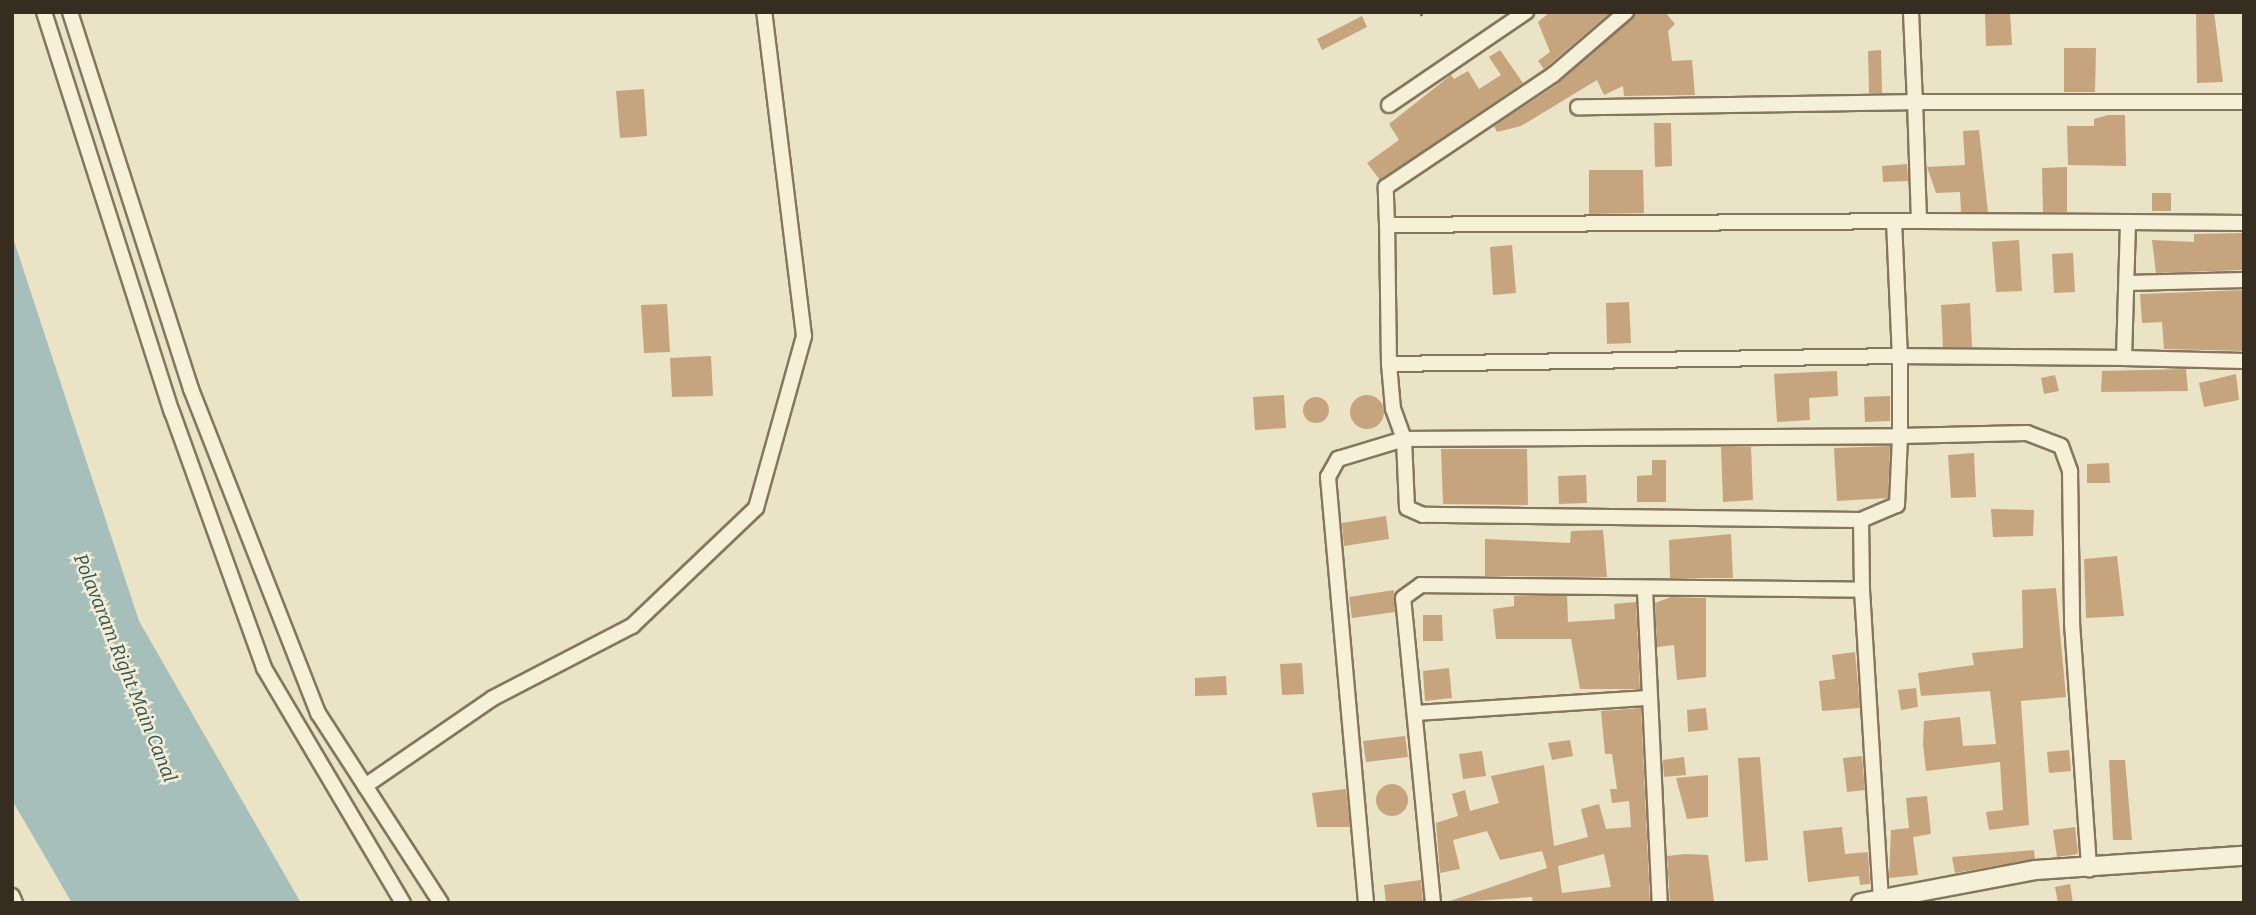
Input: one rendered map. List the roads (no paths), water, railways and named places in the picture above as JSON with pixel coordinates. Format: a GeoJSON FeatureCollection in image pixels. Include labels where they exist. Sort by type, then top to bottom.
{"type":"FeatureCollection","features":[{"type":"Feature","properties":{"kind":"street"},"geometry":{"type":"LineString","coordinates":[[44,12],[172,412],[264,668],[403,903]]}},
{"type":"Feature","properties":{"kind":"street"},"geometry":{"type":"LineString","coordinates":[[70,12],[196,402],[317,713],[441,903]]}},
{"type":"Feature","properties":{"kind":"street"},"geometry":{"type":"LineString","coordinates":[[365,786],[493,698],[632,626],[756,508],[804,336],[764,12]]}},
{"type":"Feature","properties":{"kind":"street"},"geometry":{"type":"LineString","coordinates":[[1389,105],[1527,12]]}},
{"type":"Feature","properties":{"kind":"street"},"geometry":{"type":"LineString","coordinates":[[1626,12],[1554,74],[1386,187],[1391,399],[1404,439],[1407,508],[1423,515],[1861,520],[1897,505],[1900,356],[1894,221]]}},
{"type":"Feature","properties":{"kind":"street"},"geometry":{"type":"LineString","coordinates":[[1911,12],[1919,221]]}},
{"type":"Feature","properties":{"kind":"street"},"geometry":{"type":"LineString","coordinates":[[1578,107],[1915,102],[2244,102]]}},
{"type":"Feature","properties":{"kind":"street"},"geometry":{"type":"LineString","coordinates":[[1387,225],[1894,221],[2244,223]]}},
{"type":"Feature","properties":{"kind":"street"},"geometry":{"type":"LineString","coordinates":[[2124,358],[2128,222]]}},
{"type":"Feature","properties":{"kind":"street"},"geometry":{"type":"LineString","coordinates":[[2127,283],[2244,280]]}},
{"type":"Feature","properties":{"kind":"street"},"geometry":{"type":"LineString","coordinates":[[1389,364],[1900,356],[2244,361]]}},
{"type":"Feature","properties":{"kind":"street"},"geometry":{"type":"LineString","coordinates":[[1366,903],[1328,477],[1338,459],[1404,439],[1900,436],[2027,432],[2053,439],[2067,456],[2089,869]]}},
{"type":"Feature","properties":{"kind":"street"},"geometry":{"type":"LineString","coordinates":[[1861,520],[1861,590],[1881,900]]}},
{"type":"Feature","properties":{"kind":"street"},"geometry":{"type":"LineString","coordinates":[[1433,903],[1403,598],[1421,585],[1645,590],[1861,590]]}},
{"type":"Feature","properties":{"kind":"street"},"geometry":{"type":"LineString","coordinates":[[1645,590],[1660,903]]}},
{"type":"Feature","properties":{"kind":"street"},"geometry":{"type":"LineString","coordinates":[[1415,713],[1650,698]]}},
{"type":"Feature","properties":{"kind":"street"},"geometry":{"type":"LineString","coordinates":[[1861,903],[2036,870],[2089,869],[2244,856]]}},
{"type":"Feature","properties":{"kind":"street"},"geometry":{"type":"LineString","coordinates":[[12,896],[15,903]]}},
{"type":"Feature","properties":{"kind":"water","name":"Polavaram Right Main Canal"},"geometry":{"type":"Polygon","coordinates":[[[12,235],[139,621],[301,903],[72,903],[12,800],[12,235]]]}}]}
